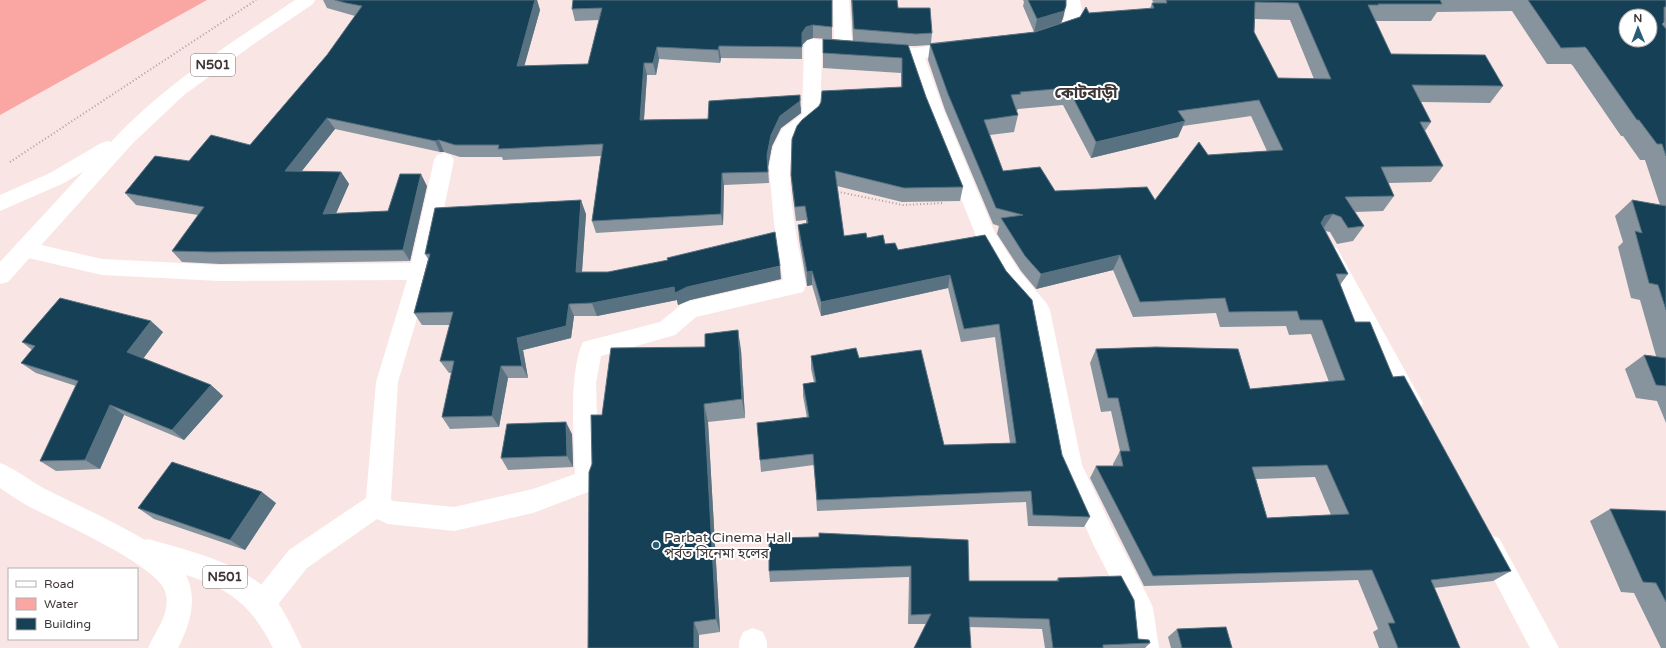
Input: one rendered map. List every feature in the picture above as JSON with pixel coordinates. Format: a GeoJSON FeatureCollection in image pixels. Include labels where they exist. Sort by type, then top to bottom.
{"type":"FeatureCollection","features":[{"type":"Feature","properties":{"kind":"main road","name":"N501"},"geometry":{"type":"LineString","coordinates":[[0,276],[126,138],[178,91],[249,39],[307,0]]}},
{"type":"Feature","properties":{"kind":"main road"},"geometry":{"type":"LineString","coordinates":[[841,0],[843,47]]}},
{"type":"Feature","properties":{"kind":"main road"},"geometry":{"type":"LineString","coordinates":[[1038,39],[1069,28],[1074,18],[1072,0]]}},
{"type":"Feature","properties":{"kind":"main road"},"geometry":{"type":"LineString","coordinates":[[378,504],[388,512],[454,519],[533,501],[587,481],[585,382],[591,349],[666,329],[690,310],[795,286],[784,223],[779,167],[783,147],[789,134],[811,117],[813,45],[915,54],[976,47]]}},
{"type":"Feature","properties":{"kind":"main road"},"geometry":{"type":"LineString","coordinates":[[915,54],[935,111],[990,242],[1012,278],[1039,310],[1070,466],[1103,537],[1140,608],[1145,648]]}},
{"type":"Feature","properties":{"kind":"main road","name":"N501"},"geometry":{"type":"LineString","coordinates":[[0,203],[57,178],[126,138]]}},
{"type":"Feature","properties":{"kind":"main road"},"geometry":{"type":"LineString","coordinates":[[378,504],[387,382],[420,271],[444,160]]}},
{"type":"Feature","properties":{"kind":"main road"},"geometry":{"type":"LineString","coordinates":[[1322,239],[1420,419]]}},
{"type":"Feature","properties":{"kind":"main road"},"geometry":{"type":"LineString","coordinates":[[24,249],[102,267],[220,273],[420,271]]}},
{"type":"Feature","properties":{"kind":"main road","name":"N501"},"geometry":{"type":"LineString","coordinates":[[0,474],[34,496],[134,546],[214,572],[238,584],[262,604],[288,648]]}},
{"type":"Feature","properties":{"kind":"main road"},"geometry":{"type":"LineString","coordinates":[[262,604],[298,559],[378,504]]}},
{"type":"Feature","properties":{"kind":"main road"},"geometry":{"type":"LineString","coordinates":[[1480,530],[1545,648]]}},
{"type":"Feature","properties":{"kind":"main road","name":"N501"},"geometry":{"type":"LineString","coordinates":[[134,546],[160,565],[176,584],[179,602],[176,623],[162,648]]}},
{"type":"Feature","properties":{"kind":"path"},"geometry":{"type":"LineString","coordinates":[[10,162],[256,0]]}},
{"type":"Feature","properties":{"kind":"path"},"geometry":{"type":"LineString","coordinates":[[830,191],[838,191],[903,205],[972,202]]}},
{"type":"Feature","properties":{"kind":"water"},"geometry":{"type":"Polygon","coordinates":[[[0,0],[207,0],[0,115],[0,0]]]}},
{"type":"Feature","properties":{"kind":"building"},"geometry":{"type":"Polygon","coordinates":[[[335,0],[535,0],[517,66],[588,64],[602,8],[572,9],[573,0],[832,0],[832,27],[813,25],[806,27],[802,33],[802,47],[719,46],[718,50],[657,47],[653,63],[644,63],[640,120],[708,119],[709,101],[800,95],[800,101],[780,116],[771,135],[767,155],[768,172],[722,173],[721,214],[592,221],[603,144],[498,149],[499,145],[455,145],[439,140],[435,141],[327,118],[285,171],[341,172],[323,214],[388,211],[400,174],[421,174],[403,250],[172,251],[204,207],[125,193],[155,156],[189,161],[211,135],[250,145],[327,55],[362,6],[335,0]]]}},
{"type":"Feature","properties":{"kind":"building"},"geometry":{"type":"Polygon","coordinates":[[[852,0],[897,0],[898,8],[930,8],[932,33],[916,34],[854,29],[852,0]]]}},
{"type":"Feature","properties":{"kind":"building"},"geometry":{"type":"Polygon","coordinates":[[[1028,0],[1066,0],[1066,6],[1064,11],[1037,19],[1028,0]]]}},
{"type":"Feature","properties":{"kind":"building"},"geometry":{"type":"Polygon","coordinates":[[[1166,0],[1440,0],[1442,4],[1368,5],[1391,54],[1485,55],[1503,86],[1412,85],[1431,122],[1420,122],[1443,166],[1381,167],[1394,196],[1345,197],[1364,226],[1348,228],[1341,217],[1333,214],[1325,216],[1321,223],[1348,274],[1336,274],[1355,322],[1370,322],[1393,377],[1404,376],[1511,571],[1431,580],[1460,648],[1398,648],[1388,623],[1395,623],[1372,570],[1153,576],[1096,466],[1123,466],[1120,451],[1130,451],[1118,398],[1108,398],[1096,349],[1156,347],[1238,349],[1250,389],[1345,380],[1322,320],[1300,320],[1297,311],[1229,312],[1225,298],[1140,302],[1120,255],[1041,274],[1025,256],[1001,218],[1023,215],[996,208],[948,94],[930,44],[1035,32],[1080,17],[1086,7],[1089,13],[1154,8],[1152,3],[1167,3],[1166,0]],[[1255,2],[1254,32],[1278,78],[1331,79],[1298,3],[1255,2]],[[1068,88],[1020,92],[1021,94],[1011,95],[1018,115],[984,120],[1003,171],[1040,167],[1055,191],[1147,187],[1155,200],[1199,142],[1208,155],[1283,150],[1259,100],[1178,111],[1185,121],[1096,142],[1068,88]],[[1327,465],[1252,467],[1267,518],[1349,514],[1327,465]]]}},
{"type":"Feature","properties":{"kind":"building"},"geometry":{"type":"Polygon","coordinates":[[[1528,0],[1666,0],[1666,7],[1664,7],[1664,22],[1662,24],[1666,29],[1666,156],[1662,144],[1657,144],[1639,120],[1637,120],[1585,47],[1561,48],[1528,0]]]}},
{"type":"Feature","properties":{"kind":"building"},"geometry":{"type":"Polygon","coordinates":[[[823,39],[908,45],[926,97],[963,187],[904,188],[835,171],[844,236],[866,233],[867,238],[883,235],[885,244],[895,243],[898,250],[985,235],[1006,271],[1032,300],[1062,455],[1090,517],[1033,515],[1031,491],[817,500],[813,454],[760,460],[757,423],[809,417],[803,384],[816,382],[811,356],[856,348],[859,358],[921,350],[944,445],[1016,443],[999,324],[964,329],[950,275],[821,302],[812,271],[807,272],[798,225],[808,223],[805,206],[795,207],[791,175],[792,139],[797,126],[819,106],[822,91],[902,87],[902,58],[823,53],[823,39]]]}},
{"type":"Feature","properties":{"kind":"building"},"geometry":{"type":"Polygon","coordinates":[[[581,200],[576,272],[608,272],[668,260],[667,258],[775,232],[780,266],[687,287],[675,293],[674,287],[592,303],[569,304],[566,326],[517,338],[522,366],[501,366],[492,416],[442,417],[454,361],[440,361],[453,312],[414,313],[430,254],[425,254],[435,208],[581,200]]]}},
{"type":"Feature","properties":{"kind":"building"},"geometry":{"type":"Polygon","coordinates":[[[1632,200],[1666,206],[1666,310],[1658,285],[1649,283],[1635,231],[1642,233],[1632,200]]]}},
{"type":"Feature","properties":{"kind":"building"},"geometry":{"type":"Polygon","coordinates":[[[60,298],[151,321],[127,352],[211,385],[172,430],[110,405],[85,460],[40,461],[78,381],[21,363],[35,346],[22,342],[60,298]]]}},
{"type":"Feature","properties":{"kind":"building"},"geometry":{"type":"Polygon","coordinates":[[[738,330],[742,399],[704,404],[716,619],[694,622],[694,648],[588,648],[589,472],[592,464],[591,415],[602,415],[611,348],[705,347],[705,334],[738,330]]]}},
{"type":"Feature","properties":{"kind":"building"},"geometry":{"type":"Polygon","coordinates":[[[1644,355],[1666,358],[1666,386],[1656,385],[1644,355]]]}},
{"type":"Feature","properties":{"kind":"building"},"geometry":{"type":"Polygon","coordinates":[[[566,422],[567,456],[501,458],[507,424],[566,422]]]}},
{"type":"Feature","properties":{"kind":"building"},"geometry":{"type":"Polygon","coordinates":[[[172,462],[262,492],[230,540],[138,508],[172,462]]]}},
{"type":"Feature","properties":{"kind":"building"},"geometry":{"type":"Polygon","coordinates":[[[1610,509],[1666,511],[1666,602],[1656,583],[1643,582],[1610,509]]]}},
{"type":"Feature","properties":{"kind":"building"},"geometry":{"type":"Polygon","coordinates":[[[819,533],[968,540],[969,581],[1059,581],[1058,578],[1121,576],[1134,600],[1138,639],[1149,640],[1150,643],[1103,645],[1103,648],[1053,648],[1049,619],[969,617],[971,648],[914,648],[931,614],[911,615],[911,566],[769,571],[769,538],[819,537],[819,533]]]}},
{"type":"Feature","properties":{"kind":"building"},"geometry":{"type":"Polygon","coordinates":[[[1226,627],[1232,648],[1182,648],[1177,629],[1226,627]]]}},
{"type":"Feature","properties":{"kind":"place","name":"Parbat Cinema Hall পর্বত সিনেমা হলের"},"geometry":{"type":"Point","coordinates":[656,545]}},
{"type":"Feature","properties":{"kind":"district","name":"কোটবাড়ী"},"geometry":{"type":"Point","coordinates":[1086,93]}}]}
